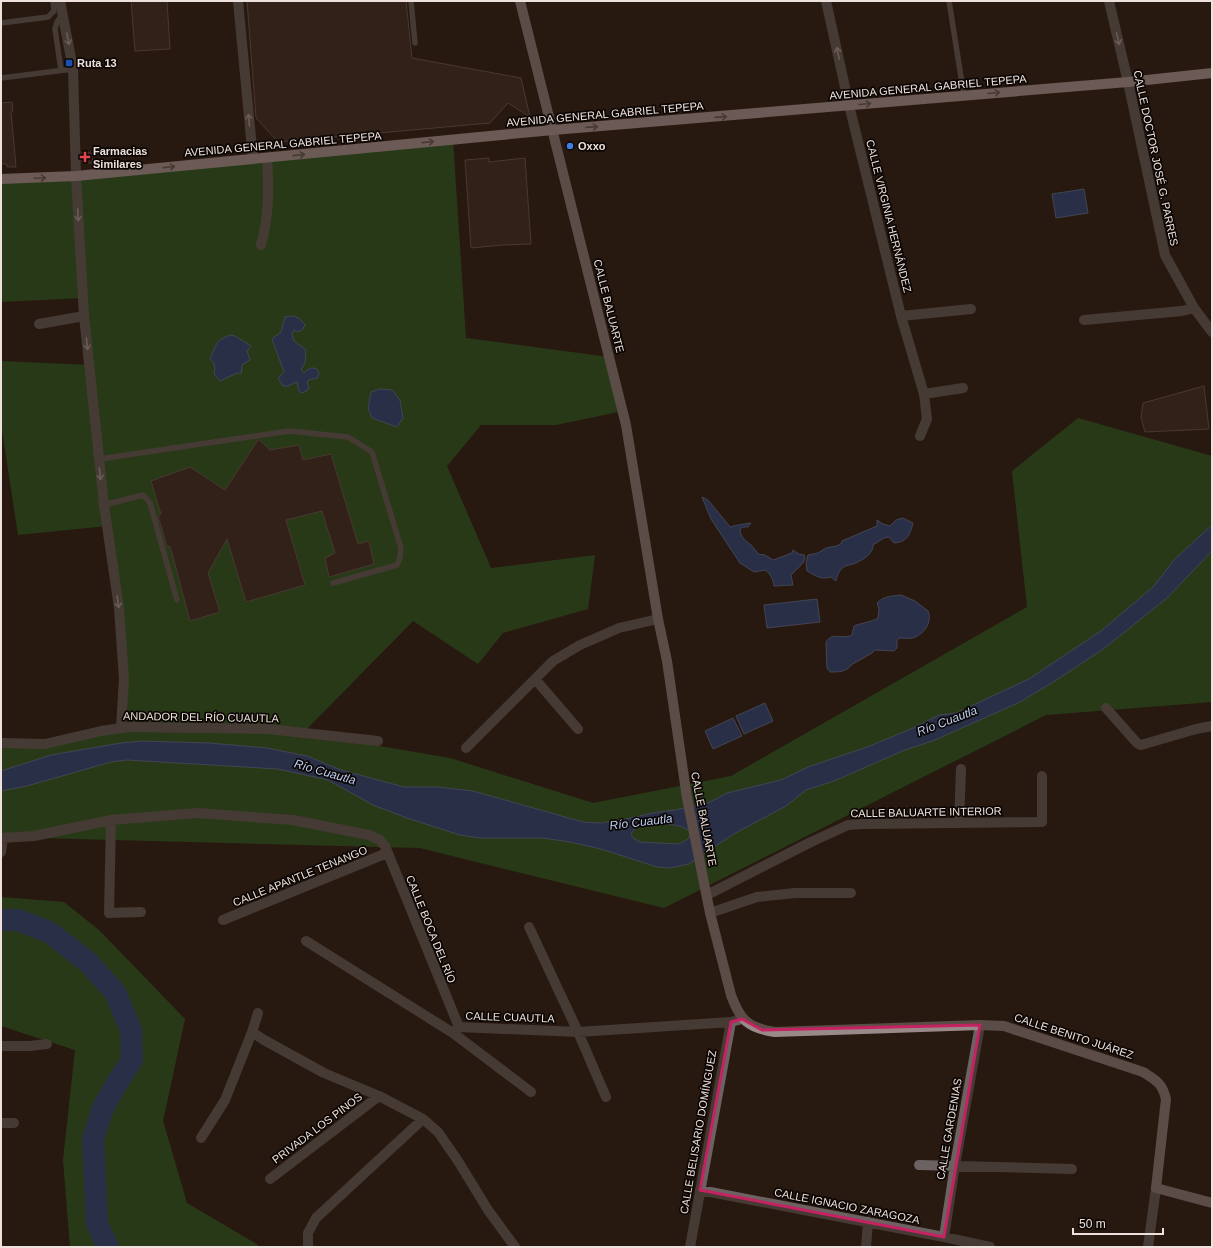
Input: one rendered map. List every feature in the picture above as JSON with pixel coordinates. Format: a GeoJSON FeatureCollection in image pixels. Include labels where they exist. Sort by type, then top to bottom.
{"type":"FeatureCollection","features":[{"type":"Feature","properties":{"kind":"main road","name":"AVENIDA GENERAL GABRIEL TEPEPA"},"geometry":{"type":"LineString","coordinates":[[1,180],[76,176],[553,130],[1128,82],[1212,73]]}},
{"type":"Feature","properties":{"kind":"street"},"geometry":{"type":"LineString","coordinates":[[60,1],[73,69],[76,176],[84,316],[104,505],[119,608],[124,679],[121,727]]}},
{"type":"Feature","properties":{"kind":"street"},"geometry":{"type":"LineString","coordinates":[[238,1],[253,159]]}},
{"type":"Feature","properties":{"kind":"street","name":"CALLE BALUARTE"},"geometry":{"type":"LineString","coordinates":[[520,1],[626,425],[658,619],[667,661],[687,798],[710,913],[731,995],[742,1018]]}},
{"type":"Feature","properties":{"kind":"street","name":"CALLE VIRGINIA HERNÁNDEZ"},"geometry":{"type":"LineString","coordinates":[[826,1],[849,105],[901,316],[924,394],[927,419],[920,436]]}},
{"type":"Feature","properties":{"kind":"street","name":"CALLE DOCTOR JOSÉ G. PARRES"},"geometry":{"type":"LineString","coordinates":[[1109,1],[1165,255],[1194,308],[1212,332]]}},
{"type":"Feature","properties":{"kind":"street"},"geometry":{"type":"LineString","coordinates":[[261,245],[266,226],[268,194],[266,158]]}},
{"type":"Feature","properties":{"kind":"street"},"geometry":{"type":"LineString","coordinates":[[901,316],[971,308]]}},
{"type":"Feature","properties":{"kind":"street"},"geometry":{"type":"LineString","coordinates":[[1084,320],[1182,311],[1194,308]]}},
{"type":"Feature","properties":{"kind":"street"},"geometry":{"type":"LineString","coordinates":[[39,324],[84,316]]}},
{"type":"Feature","properties":{"kind":"street"},"geometry":{"type":"LineString","coordinates":[[924,394],[963,388]]}},
{"type":"Feature","properties":{"kind":"street"},"geometry":{"type":"LineString","coordinates":[[466,748],[553,661],[580,645],[619,628],[658,619]]}},
{"type":"Feature","properties":{"kind":"street"},"geometry":{"type":"LineString","coordinates":[[535,679],[578,729]]}},
{"type":"Feature","properties":{"kind":"street"},"geometry":{"type":"LineString","coordinates":[[1106,708],[1137,743],[1141,745],[1196,729],[1212,726]]}},
{"type":"Feature","properties":{"kind":"street","name":"ANDADOR DEL RÍO CUAUTLA"},"geometry":{"type":"LineString","coordinates":[[1,743],[45,744],[121,727],[268,729],[378,741]]}},
{"type":"Feature","properties":{"kind":"street"},"geometry":{"type":"LineString","coordinates":[[959,823],[961,769]]}},
{"type":"Feature","properties":{"kind":"street","name":"CALLE BALUARTE INTERIOR"},"geometry":{"type":"LineString","coordinates":[[707,894],[848,825],[1042,822],[1042,776]]}},
{"type":"Feature","properties":{"kind":"street","name":"CALLE BOCA DEL RÍO"},"geometry":{"type":"LineString","coordinates":[[111,820],[197,813],[285,820],[369,835],[380,840],[385,846],[456,1030]]}},
{"type":"Feature","properties":{"kind":"street"},"geometry":{"type":"LineString","coordinates":[[1,852],[2,838],[34,836],[111,820],[109,913],[141,912]]}},
{"type":"Feature","properties":{"kind":"street","name":"CALLE APANTLE TENANGO"},"geometry":{"type":"LineString","coordinates":[[222,920],[387,853]]}},
{"type":"Feature","properties":{"kind":"street"},"geometry":{"type":"LineString","coordinates":[[710,913],[757,897],[795,893],[851,893]]}},
{"type":"Feature","properties":{"kind":"street"},"geometry":{"type":"LineString","coordinates":[[529,927],[578,1032],[606,1097]]}},
{"type":"Feature","properties":{"kind":"street","name":"CALLE CUAUTLA"},"geometry":{"type":"LineString","coordinates":[[306,941],[456,1030],[578,1032],[731,1022],[742,1018]]}},
{"type":"Feature","properties":{"kind":"street"},"geometry":{"type":"LineString","coordinates":[[201,1138],[225,1100],[258,1013]]}},
{"type":"Feature","properties":{"kind":"street","name":"CALLE BENITO JUÁREZ"},"geometry":{"type":"LineString","coordinates":[[742,1018],[752,1026],[762,1030],[775,1032],[980,1025],[1004,1026],[1143,1072],[1155,1080],[1163,1088],[1166,1099],[1148,1247]]}},
{"type":"Feature","properties":{"kind":"street","name":"CALLE BELISARIO DOMÍNGUEZ"},"geometry":{"type":"LineString","coordinates":[[690,1247],[731,1022]]}},
{"type":"Feature","properties":{"kind":"street","name":"CALLE GARDENIAS"},"geometry":{"type":"LineString","coordinates":[[944,1237],[955,1165],[980,1025]]}},
{"type":"Feature","properties":{"kind":"street"},"geometry":{"type":"LineString","coordinates":[[456,1030],[530,1092]]}},
{"type":"Feature","properties":{"kind":"street"},"geometry":{"type":"LineString","coordinates":[[252,1032],[324,1073],[380,1096],[423,1119],[438,1132],[488,1210],[515,1247]]}},
{"type":"Feature","properties":{"kind":"street"},"geometry":{"type":"LineString","coordinates":[[1,1046],[30,1046],[47,1044]]}},
{"type":"Feature","properties":{"kind":"street","name":"PRIVADA LOS PINOS"},"geometry":{"type":"LineString","coordinates":[[270,1179],[380,1096]]}},
{"type":"Feature","properties":{"kind":"street"},"geometry":{"type":"LineString","coordinates":[[308,1247],[308,1233],[316,1218],[423,1119]]}},
{"type":"Feature","properties":{"kind":"street"},"geometry":{"type":"LineString","coordinates":[[1,1123],[14,1123]]}},
{"type":"Feature","properties":{"kind":"street"},"geometry":{"type":"LineString","coordinates":[[919,1165],[1072,1169]]}},
{"type":"Feature","properties":{"kind":"street"},"geometry":{"type":"LineString","coordinates":[[1156,1188],[1212,1202]]}},
{"type":"Feature","properties":{"kind":"street","name":"CALLE IGNACIO ZARAGOZA"},"geometry":{"type":"LineString","coordinates":[[700,1190],[990,1247]]}},
{"type":"Feature","properties":{"kind":"street"},"geometry":{"type":"LineString","coordinates":[[866,1247],[868,1222]]}},
{"type":"Feature","properties":{"kind":"lane"},"geometry":{"type":"LineString","coordinates":[[1,23],[48,17],[54,11],[53,1]]}},
{"type":"Feature","properties":{"kind":"lane"},"geometry":{"type":"LineString","coordinates":[[412,1],[415,43]]}},
{"type":"Feature","properties":{"kind":"lane"},"geometry":{"type":"LineString","coordinates":[[949,1],[964,96]]}},
{"type":"Feature","properties":{"kind":"lane"},"geometry":{"type":"LineString","coordinates":[[61,70],[55,29],[57,22],[63,13]]}},
{"type":"Feature","properties":{"kind":"lane"},"geometry":{"type":"LineString","coordinates":[[1,78],[73,69]]}},
{"type":"Feature","properties":{"kind":"lane"},"geometry":{"type":"LineString","coordinates":[[99,459],[289,430],[348,437],[372,452],[401,548],[400,558],[396,565],[332,583]]}},
{"type":"Feature","properties":{"kind":"lane"},"geometry":{"type":"LineString","coordinates":[[104,505],[143,495],[150,503],[178,600]]}},
{"type":"Feature","properties":{"kind":"highlighted area"},"geometry":{"type":"Polygon","coordinates":[[[742,1019],[762,1030],[980,1025],[944,1237],[700,1190],[731,1022],[742,1019]]]}},
{"type":"Feature","properties":{"kind":"green space"},"geometry":{"type":"Polygon","coordinates":[[[453,140],[466,338],[609,357],[623,411],[556,425],[481,425],[447,466],[491,568],[595,555],[588,609],[503,633],[478,664],[413,621],[303,733],[450,758],[593,803],[731,776],[1027,607],[1012,471],[1078,418],[1212,456],[1212,702],[1046,715],[664,908],[420,848],[1,837],[1,744],[21,744],[129,726],[107,526],[18,535],[1,423],[1,361],[89,365],[83,298],[1,302],[1,178],[453,140]]]}},
{"type":"Feature","properties":{"kind":"green space"},"geometry":{"type":"Polygon","coordinates":[[[1,897],[64,902],[100,931],[185,1019],[163,1121],[187,1203],[258,1245],[258,1247],[70,1247],[63,1160],[75,1050],[1,1026],[1,897]]]}},
{"type":"Feature","properties":{"kind":"water"},"geometry":{"type":"Polygon","coordinates":[[[1084,189],[1088,213],[1056,218],[1052,194],[1084,189]]]}},
{"type":"Feature","properties":{"kind":"water"},"geometry":{"type":"Polygon","coordinates":[[[290,316],[301,320],[305,325],[302,330],[298,332],[294,330],[292,334],[294,341],[306,350],[305,363],[301,370],[304,373],[313,368],[317,369],[319,373],[317,378],[307,382],[309,387],[307,391],[302,393],[299,391],[297,382],[288,386],[283,386],[278,378],[284,372],[272,339],[281,332],[285,317],[290,316]]]}},
{"type":"Feature","properties":{"kind":"water"},"geometry":{"type":"Polygon","coordinates":[[[230,335],[235,336],[251,346],[247,351],[250,360],[242,365],[241,374],[237,373],[220,381],[214,374],[214,364],[210,359],[215,347],[221,339],[230,335]]]}},
{"type":"Feature","properties":{"kind":"water"},"geometry":{"type":"Polygon","coordinates":[[[380,389],[392,390],[400,400],[403,418],[397,427],[372,418],[368,408],[371,392],[380,389]]]}},
{"type":"Feature","properties":{"kind":"water"},"geometry":{"type":"Polygon","coordinates":[[[702,497],[708,500],[730,527],[751,523],[748,527],[743,527],[740,529],[740,532],[758,554],[765,555],[773,560],[792,553],[793,550],[804,555],[805,558],[803,563],[791,575],[793,585],[774,586],[769,573],[765,570],[754,572],[740,563],[711,519],[702,497]]]}},
{"type":"Feature","properties":{"kind":"water"},"geometry":{"type":"Polygon","coordinates":[[[903,518],[913,523],[908,537],[902,541],[894,543],[889,537],[884,538],[873,545],[873,548],[866,557],[856,563],[842,568],[838,573],[836,581],[831,577],[821,578],[807,571],[806,563],[808,555],[818,553],[826,548],[841,544],[842,541],[877,526],[877,520],[890,526],[896,520],[903,518]]]}},
{"type":"Feature","properties":{"kind":"water","name":"Río Cuautla"},"geometry":{"type":"Polygon","coordinates":[[[1212,525],[1212,551],[1167,598],[1106,647],[1058,679],[1020,702],[935,740],[905,750],[834,781],[806,790],[786,806],[732,835],[689,864],[670,868],[657,867],[601,849],[570,842],[543,838],[480,838],[460,835],[407,818],[373,805],[328,780],[278,769],[127,760],[111,762],[27,786],[1,791],[1,771],[51,755],[141,741],[209,743],[267,748],[307,756],[341,770],[404,787],[438,787],[473,791],[583,822],[601,823],[675,810],[708,803],[727,793],[781,780],[808,767],[870,746],[913,728],[939,715],[956,713],[1029,679],[1101,631],[1153,587],[1175,559],[1212,525]],[[650,824],[637,828],[633,831],[631,834],[633,838],[640,842],[679,844],[688,839],[691,833],[683,827],[666,824],[650,824]]]}},
{"type":"Feature","properties":{"kind":"water"},"geometry":{"type":"Polygon","coordinates":[[[901,595],[915,601],[928,611],[929,620],[926,628],[916,637],[899,638],[897,641],[897,648],[894,651],[875,650],[845,670],[830,672],[827,668],[826,642],[835,636],[845,637],[852,635],[854,626],[873,621],[878,618],[879,609],[877,603],[888,597],[901,595]]]}},
{"type":"Feature","properties":{"kind":"water"},"geometry":{"type":"Polygon","coordinates":[[[817,599],[820,622],[767,628],[764,605],[817,599]]]}},
{"type":"Feature","properties":{"kind":"water"},"geometry":{"type":"Polygon","coordinates":[[[765,703],[773,721],[744,734],[736,716],[765,703]]]}},
{"type":"Feature","properties":{"kind":"water"},"geometry":{"type":"Polygon","coordinates":[[[733,718],[742,736],[713,749],[705,731],[733,718]]]}},
{"type":"Feature","properties":{"kind":"building"},"geometry":{"type":"Polygon","coordinates":[[[131,1],[167,1],[170,49],[135,51],[131,1]]]}},
{"type":"Feature","properties":{"kind":"building"},"geometry":{"type":"Polygon","coordinates":[[[247,1],[406,1],[412,58],[521,78],[530,117],[508,103],[490,123],[278,142],[256,118],[247,1]]]}},
{"type":"Feature","properties":{"kind":"building"},"geometry":{"type":"Polygon","coordinates":[[[12,102],[13,111],[11,112],[16,167],[7,167],[7,164],[1,164],[1,103],[12,102]]]}},
{"type":"Feature","properties":{"kind":"building"},"geometry":{"type":"Polygon","coordinates":[[[82,152],[91,153],[93,163],[82,163],[82,152]]]}},
{"type":"Feature","properties":{"kind":"building"},"geometry":{"type":"Polygon","coordinates":[[[489,158],[489,162],[525,158],[531,244],[471,248],[465,160],[489,158]]]}},
{"type":"Feature","properties":{"kind":"building"},"geometry":{"type":"Polygon","coordinates":[[[1204,386],[1209,429],[1145,432],[1141,418],[1143,403],[1204,386]]]}},
{"type":"Feature","properties":{"kind":"building"},"geometry":{"type":"Polygon","coordinates":[[[258,440],[260,440],[270,450],[299,445],[303,460],[331,454],[358,544],[369,541],[374,564],[329,577],[325,558],[335,553],[322,511],[286,520],[305,585],[246,602],[227,539],[208,573],[220,612],[190,621],[170,546],[167,547],[158,516],[161,514],[151,481],[190,467],[225,490],[258,440]]]}},
{"type":"Feature","properties":{"kind":"waterway"},"geometry":{"type":"LineString","coordinates":[[1,920],[18,920],[49,932],[88,962],[115,992],[131,1030],[132,1060],[103,1108],[93,1139],[97,1224],[108,1247]]}},
{"type":"Feature","properties":{"kind":"place","name":"Ruta 13"},"geometry":{"type":"Point","coordinates":[69,63]}},
{"type":"Feature","properties":{"kind":"place","name":"Oxxo"},"geometry":{"type":"Point","coordinates":[570,146]}},
{"type":"Feature","properties":{"kind":"place","name":"Farmacias Similares"},"geometry":{"type":"Point","coordinates":[85,157]}}]}
